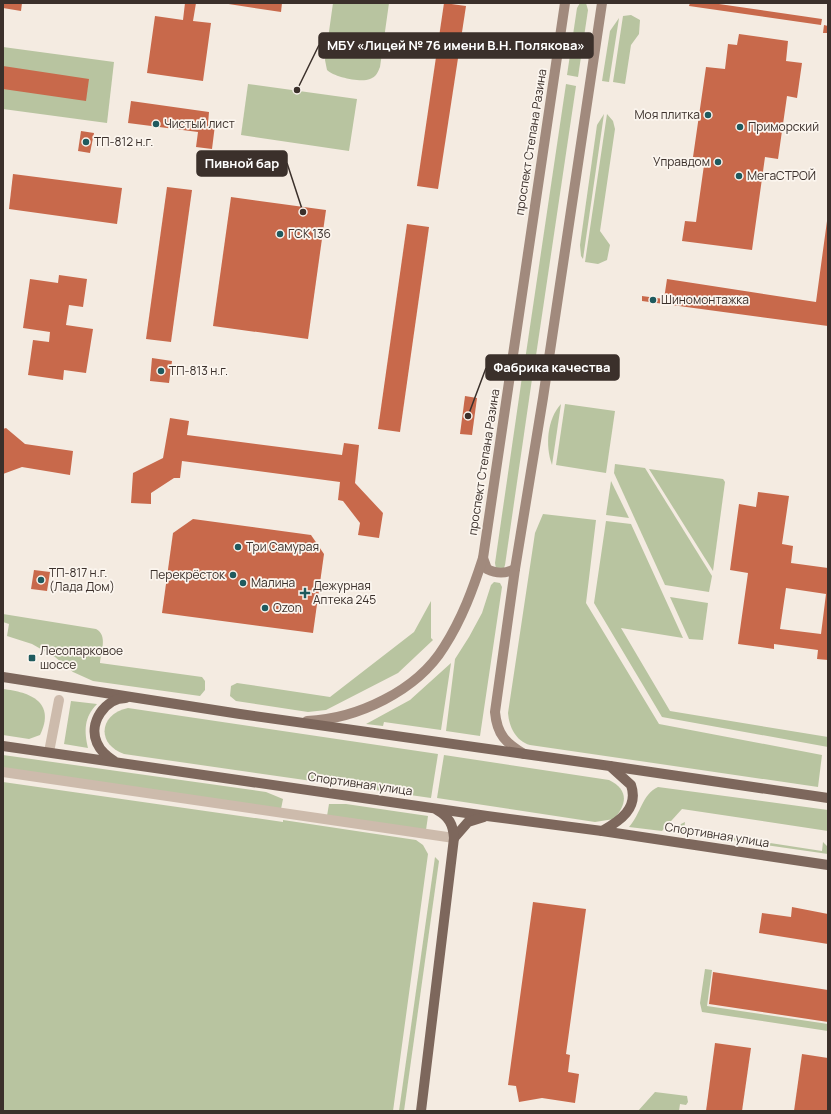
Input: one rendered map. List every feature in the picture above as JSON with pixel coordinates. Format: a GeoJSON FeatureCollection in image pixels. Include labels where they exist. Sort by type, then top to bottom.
{"type":"FeatureCollection","features":[{"type":"Feature","properties":{"kind":"main road","name":"проспект Степана Разина"},"geometry":{"type":"LineString","coordinates":[[290,721],[323,720],[344,716],[368,708],[412,681],[430,665],[444,648],[470,598],[483,558],[564,3]]}},
{"type":"Feature","properties":{"kind":"main road"},"geometry":{"type":"LineString","coordinates":[[526,755],[510,745],[503,737],[496,725],[495,712],[515,569],[544,398],[602,3]]}},
{"type":"Feature","properties":{"kind":"main road"},"geometry":{"type":"LineString","coordinates":[[483,558],[487,569],[495,573],[508,573],[515,569]]}},
{"type":"Feature","properties":{"kind":"main road"},"geometry":{"type":"LineString","coordinates":[[3,677],[290,721],[828,798]]}},
{"type":"Feature","properties":{"kind":"main road"},"geometry":{"type":"LineString","coordinates":[[116,762],[103,753],[97,743],[94,733],[99,714],[112,702],[122,698],[138,698]]}},
{"type":"Feature","properties":{"kind":"main road","name":"Спортивная улица"},"geometry":{"type":"LineString","coordinates":[[3,746],[487,816],[602,831],[828,865]]}},
{"type":"Feature","properties":{"kind":"main road"},"geometry":{"type":"LineString","coordinates":[[602,831],[625,816],[630,808],[632,797],[631,785],[610,766]]}},
{"type":"Feature","properties":{"kind":"main road"},"geometry":{"type":"LineString","coordinates":[[421,1111],[454,838],[453,828],[449,818],[433,808]]}},
{"type":"Feature","properties":{"kind":"main road"},"geometry":{"type":"LineString","coordinates":[[454,838],[468,822],[487,816]]}},
{"type":"Feature","properties":{"kind":"street"},"geometry":{"type":"LineString","coordinates":[[49,752],[59,700]]}},
{"type":"Feature","properties":{"kind":"street"},"geometry":{"type":"LineString","coordinates":[[3,772],[454,838]]}},
{"type":"Feature","properties":{"kind":"green space"},"geometry":{"type":"Polygon","coordinates":[[[333,3],[389,3],[380,67],[374,77],[366,80],[348,79],[330,73],[327,70],[325,60],[333,3]]]}},
{"type":"Feature","properties":{"kind":"green space"},"geometry":{"type":"Polygon","coordinates":[[[580,3],[586,3],[588,10],[578,77],[567,75],[577,8],[580,3]]]}},
{"type":"Feature","properties":{"kind":"green space"},"geometry":{"type":"Polygon","coordinates":[[[631,15],[640,20],[639,34],[631,45],[625,84],[613,82],[623,16],[631,15]]]}},
{"type":"Feature","properties":{"kind":"green space"},"geometry":{"type":"Polygon","coordinates":[[[619,18],[609,82],[602,81],[610,31],[619,18]]]}},
{"type":"Feature","properties":{"kind":"green space"},"geometry":{"type":"Polygon","coordinates":[[[3,47],[114,62],[107,123],[3,109],[3,47]]]}},
{"type":"Feature","properties":{"kind":"green space"},"geometry":{"type":"Polygon","coordinates":[[[248,84],[357,99],[349,151],[241,135],[248,84]]]}},
{"type":"Feature","properties":{"kind":"green space"},"geometry":{"type":"Polygon","coordinates":[[[566,84],[576,86],[534,369],[524,367],[566,84]]]}},
{"type":"Feature","properties":{"kind":"green space"},"geometry":{"type":"Polygon","coordinates":[[[604,114],[583,259],[581,256],[580,245],[597,125],[604,114]]]}},
{"type":"Feature","properties":{"kind":"green space"},"geometry":{"type":"Polygon","coordinates":[[[607,114],[613,121],[615,129],[600,231],[610,245],[607,260],[598,264],[585,262],[607,114]]]}},
{"type":"Feature","properties":{"kind":"green space"},"geometry":{"type":"Polygon","coordinates":[[[522,377],[532,379],[505,565],[504,568],[496,569],[495,563],[522,377]]]}},
{"type":"Feature","properties":{"kind":"green space"},"geometry":{"type":"Polygon","coordinates":[[[561,404],[552,465],[548,450],[550,425],[556,410],[561,404]]]}},
{"type":"Feature","properties":{"kind":"green space"},"geometry":{"type":"Polygon","coordinates":[[[565,404],[615,411],[606,473],[556,465],[565,404]]]}},
{"type":"Feature","properties":{"kind":"green space"},"geometry":{"type":"Polygon","coordinates":[[[615,464],[645,468],[712,576],[709,592],[665,585],[614,473],[615,464]]]}},
{"type":"Feature","properties":{"kind":"green space"},"geometry":{"type":"Polygon","coordinates":[[[649,469],[723,479],[725,482],[713,571],[649,469]]]}},
{"type":"Feature","properties":{"kind":"green space"},"geometry":{"type":"Polygon","coordinates":[[[611,481],[629,518],[606,515],[611,481]]]}},
{"type":"Feature","properties":{"kind":"green space"},"geometry":{"type":"Polygon","coordinates":[[[543,514],[596,520],[586,603],[659,724],[822,755],[818,787],[530,745],[517,737],[510,723],[508,713],[535,533],[543,514]]]}},
{"type":"Feature","properties":{"kind":"green space"},"geometry":{"type":"Polygon","coordinates":[[[606,521],[631,524],[683,638],[621,628],[670,711],[828,737],[828,747],[662,717],[594,603],[606,521]]]}},
{"type":"Feature","properties":{"kind":"green space"},"geometry":{"type":"Polygon","coordinates":[[[494,582],[500,583],[502,587],[480,736],[446,731],[455,659],[482,613],[491,585],[494,582]]]}},
{"type":"Feature","properties":{"kind":"green space"},"geometry":{"type":"Polygon","coordinates":[[[670,597],[708,603],[703,640],[689,639],[670,597]]]}},
{"type":"Feature","properties":{"kind":"green space"},"geometry":{"type":"Polygon","coordinates":[[[431,601],[431,638],[433,640],[398,673],[326,710],[308,712],[236,701],[230,696],[231,686],[237,683],[330,697],[414,632],[431,601]]]}},
{"type":"Feature","properties":{"kind":"green space"},"geometry":{"type":"Polygon","coordinates":[[[3,614],[96,629],[100,632],[103,639],[100,663],[202,677],[205,681],[205,690],[200,696],[93,681],[73,672],[55,657],[32,644],[7,636],[9,624],[3,622],[3,614]]]}},
{"type":"Feature","properties":{"kind":"green space"},"geometry":{"type":"Polygon","coordinates":[[[451,663],[441,730],[384,722],[383,726],[366,724],[410,700],[451,663]]]}},
{"type":"Feature","properties":{"kind":"green space"},"geometry":{"type":"Polygon","coordinates":[[[3,689],[13,690],[31,696],[38,701],[45,714],[44,724],[40,735],[29,739],[3,735],[3,689]]]}},
{"type":"Feature","properties":{"kind":"green space"},"geometry":{"type":"Polygon","coordinates":[[[71,701],[97,704],[87,719],[86,736],[88,748],[64,744],[71,701]]]}},
{"type":"Feature","properties":{"kind":"green space"},"geometry":{"type":"Polygon","coordinates":[[[128,708],[438,754],[431,798],[124,754],[115,749],[109,743],[105,737],[105,730],[111,716],[118,711],[128,708]]]}},
{"type":"Feature","properties":{"kind":"green space"},"geometry":{"type":"Polygon","coordinates":[[[3,755],[266,792],[283,799],[281,809],[3,769],[3,755]]]}},
{"type":"Feature","properties":{"kind":"green space"},"geometry":{"type":"Polygon","coordinates":[[[444,755],[609,780],[620,788],[623,793],[624,798],[622,808],[614,819],[595,822],[437,798],[444,755]]]}},
{"type":"Feature","properties":{"kind":"green space"},"geometry":{"type":"Polygon","coordinates":[[[3,782],[283,822],[283,820],[416,840],[423,845],[428,854],[393,1111],[3,1111],[3,782]]]}},
{"type":"Feature","properties":{"kind":"green space"},"geometry":{"type":"Polygon","coordinates":[[[658,787],[828,810],[828,831],[682,809],[662,831],[629,827],[648,794],[658,787]]]}},
{"type":"Feature","properties":{"kind":"green space"},"geometry":{"type":"Polygon","coordinates":[[[329,804],[346,804],[428,816],[426,830],[327,816],[329,804]]]}},
{"type":"Feature","properties":{"kind":"green space"},"geometry":{"type":"Polygon","coordinates":[[[685,822],[684,830],[822,851],[823,842],[828,847],[828,854],[677,832],[681,824],[685,822]]]}},
{"type":"Feature","properties":{"kind":"green space"},"geometry":{"type":"Polygon","coordinates":[[[435,857],[439,861],[404,1111],[399,1111],[435,857]]]}},
{"type":"Feature","properties":{"kind":"green space"},"geometry":{"type":"Polygon","coordinates":[[[705,969],[712,970],[707,1006],[828,1024],[828,1031],[702,1012],[700,1003],[705,969]]]}},
{"type":"Feature","properties":{"kind":"green space"},"geometry":{"type":"Polygon","coordinates":[[[655,1092],[687,1096],[688,1102],[686,1105],[680,1104],[679,1111],[638,1111],[655,1092]]]}},
{"type":"Feature","properties":{"kind":"building"},"geometry":{"type":"Polygon","coordinates":[[[3,3],[22,3],[21,11],[3,8],[3,3]]]}},
{"type":"Feature","properties":{"kind":"building"},"geometry":{"type":"Polygon","coordinates":[[[185,3],[196,3],[193,21],[211,23],[203,81],[147,73],[155,16],[183,20],[185,3]]]}},
{"type":"Feature","properties":{"kind":"building"},"geometry":{"type":"Polygon","coordinates":[[[222,3],[282,3],[281,12],[222,3]]]}},
{"type":"Feature","properties":{"kind":"building"},"geometry":{"type":"Polygon","coordinates":[[[444,3],[466,6],[438,189],[417,186],[444,3]]]}},
{"type":"Feature","properties":{"kind":"building"},"geometry":{"type":"Polygon","coordinates":[[[690,3],[712,3],[822,19],[821,25],[689,6],[690,3]]]}},
{"type":"Feature","properties":{"kind":"building"},"geometry":{"type":"Polygon","coordinates":[[[824,25],[828,26],[828,33],[823,33],[824,25]]]}},
{"type":"Feature","properties":{"kind":"building","name":"Приморский"},"geometry":{"type":"Polygon","coordinates":[[[739,34],[788,41],[786,61],[802,63],[797,98],[787,96],[778,159],[765,157],[752,250],[682,241],[685,221],[696,222],[705,158],[693,157],[706,67],[725,69],[728,44],[737,45],[739,34]]]}},
{"type":"Feature","properties":{"kind":"building"},"geometry":{"type":"Polygon","coordinates":[[[3,66],[89,79],[86,101],[3,89],[3,66]]]}},
{"type":"Feature","properties":{"kind":"building"},"geometry":{"type":"Polygon","coordinates":[[[131,101],[209,112],[208,124],[215,125],[212,149],[196,147],[198,132],[128,123],[131,101]]]}},
{"type":"Feature","properties":{"kind":"building","name":"ТП-812 н.г."},"geometry":{"type":"Polygon","coordinates":[[[81,131],[94,133],[90,153],[78,151],[81,131]]]}},
{"type":"Feature","properties":{"kind":"building"},"geometry":{"type":"Polygon","coordinates":[[[13,174],[122,188],[117,224],[9,209],[13,174]]]}},
{"type":"Feature","properties":{"kind":"building"},"geometry":{"type":"Polygon","coordinates":[[[167,187],[192,190],[171,342],[146,339],[167,187]]]}},
{"type":"Feature","properties":{"kind":"building"},"geometry":{"type":"Polygon","coordinates":[[[231,197],[326,210],[308,339],[213,326],[231,197]]]}},
{"type":"Feature","properties":{"kind":"building"},"geometry":{"type":"Polygon","coordinates":[[[827,221],[828,326],[642,301],[642,296],[664,299],[667,279],[816,302],[827,221]]]}},
{"type":"Feature","properties":{"kind":"building"},"geometry":{"type":"Polygon","coordinates":[[[407,224],[429,227],[400,432],[378,429],[407,224]]]}},
{"type":"Feature","properties":{"kind":"building"},"geometry":{"type":"Polygon","coordinates":[[[59,275],[87,279],[83,307],[69,305],[66,325],[93,329],[86,373],[64,370],[63,380],[28,375],[33,340],[49,342],[50,332],[23,328],[30,279],[58,283],[59,275]]]}},
{"type":"Feature","properties":{"kind":"building","name":"ТП-813 н.г."},"geometry":{"type":"Polygon","coordinates":[[[152,358],[172,361],[169,383],[150,381],[152,358]]]}},
{"type":"Feature","properties":{"kind":"building"},"geometry":{"type":"Polygon","coordinates":[[[465,396],[477,398],[472,435],[460,434],[465,396]]]}},
{"type":"Feature","properties":{"kind":"building"},"geometry":{"type":"Polygon","coordinates":[[[170,418],[189,421],[187,435],[342,455],[344,443],[359,445],[355,483],[383,513],[379,538],[358,535],[360,523],[343,501],[338,500],[340,482],[182,461],[180,478],[174,478],[151,493],[151,504],[131,503],[133,473],[163,458],[170,418]]]}},
{"type":"Feature","properties":{"kind":"building"},"geometry":{"type":"Polygon","coordinates":[[[6,428],[25,444],[73,451],[70,475],[22,467],[3,474],[3,429],[6,428]]]}},
{"type":"Feature","properties":{"kind":"building"},"geometry":{"type":"Polygon","coordinates":[[[758,492],[789,496],[782,544],[793,546],[791,563],[828,568],[828,660],[817,659],[818,650],[774,644],[774,649],[738,644],[748,573],[730,570],[739,504],[756,507],[758,492]],[[786,588],[780,629],[821,634],[826,594],[786,588]]]}},
{"type":"Feature","properties":{"kind":"building","name":"Малина"},"geometry":{"type":"Polygon","coordinates":[[[193,519],[311,535],[324,554],[313,633],[162,613],[173,533],[193,519]]]}},
{"type":"Feature","properties":{"kind":"building","name":"ТП-817 н.г. (Лада Дом)"},"geometry":{"type":"Polygon","coordinates":[[[34,570],[50,572],[47,591],[31,589],[34,570]]]}},
{"type":"Feature","properties":{"kind":"building"},"geometry":{"type":"Polygon","coordinates":[[[533,902],[586,909],[566,1054],[570,1055],[568,1072],[579,1074],[575,1103],[542,1098],[519,1102],[516,1086],[508,1085],[533,902]]]}},
{"type":"Feature","properties":{"kind":"building"},"geometry":{"type":"Polygon","coordinates":[[[792,907],[828,914],[828,944],[759,933],[762,913],[791,917],[792,907]]]}},
{"type":"Feature","properties":{"kind":"building"},"geometry":{"type":"Polygon","coordinates":[[[713,972],[828,990],[828,1022],[709,1004],[713,972]]]}},
{"type":"Feature","properties":{"kind":"building"},"geometry":{"type":"Polygon","coordinates":[[[715,1043],[751,1048],[742,1111],[706,1111],[715,1043]]]}},
{"type":"Feature","properties":{"kind":"building"},"geometry":{"type":"Polygon","coordinates":[[[802,1054],[828,1058],[828,1111],[794,1111],[802,1054]]]}},
{"type":"Feature","properties":{"kind":"place","name":"МБУ «Лицей № 76 имени В.Н. Полякова»"},"geometry":{"type":"Point","coordinates":[297,90]}},
{"type":"Feature","properties":{"kind":"place","name":"Моя плитка"},"geometry":{"type":"Point","coordinates":[708,115]}},
{"type":"Feature","properties":{"kind":"place","name":"Чистый лист"},"geometry":{"type":"Point","coordinates":[156,124]}},
{"type":"Feature","properties":{"kind":"place","name":"Приморский"},"geometry":{"type":"Point","coordinates":[740,127]}},
{"type":"Feature","properties":{"kind":"place","name":"ТП-812 н.г."},"geometry":{"type":"Point","coordinates":[86,142]}},
{"type":"Feature","properties":{"kind":"place","name":"Управдом"},"geometry":{"type":"Point","coordinates":[718,162]}},
{"type":"Feature","properties":{"kind":"place","name":"МегаCТРОЙ"},"geometry":{"type":"Point","coordinates":[739,176]}},
{"type":"Feature","properties":{"kind":"place","name":"Пивной бар"},"geometry":{"type":"Point","coordinates":[303,212]}},
{"type":"Feature","properties":{"kind":"place","name":"ГСК 136"},"geometry":{"type":"Point","coordinates":[280,234]}},
{"type":"Feature","properties":{"kind":"place","name":"Шиномонтажка"},"geometry":{"type":"Point","coordinates":[653,300]}},
{"type":"Feature","properties":{"kind":"place","name":"ТП-813 н.г."},"geometry":{"type":"Point","coordinates":[161,371]}},
{"type":"Feature","properties":{"kind":"place","name":"Фабрика качества"},"geometry":{"type":"Point","coordinates":[468,416]}},
{"type":"Feature","properties":{"kind":"place","name":"Три Самурая"},"geometry":{"type":"Point","coordinates":[238,547]}},
{"type":"Feature","properties":{"kind":"place","name":"Перекрёсток"},"geometry":{"type":"Point","coordinates":[233,575]}},
{"type":"Feature","properties":{"kind":"place","name":"ТП-817 н.г. (Лада Дом)"},"geometry":{"type":"Point","coordinates":[41,580]}},
{"type":"Feature","properties":{"kind":"place","name":"Малина"},"geometry":{"type":"Point","coordinates":[243,583]}},
{"type":"Feature","properties":{"kind":"place","name":"Дежурная Аптека 245"},"geometry":{"type":"Point","coordinates":[305,593]}},
{"type":"Feature","properties":{"kind":"place","name":"Ozon"},"geometry":{"type":"Point","coordinates":[265,608]}},
{"type":"Feature","properties":{"kind":"place","name":"Лесопарковое шоссе"},"geometry":{"type":"Point","coordinates":[32,658]}}]}
